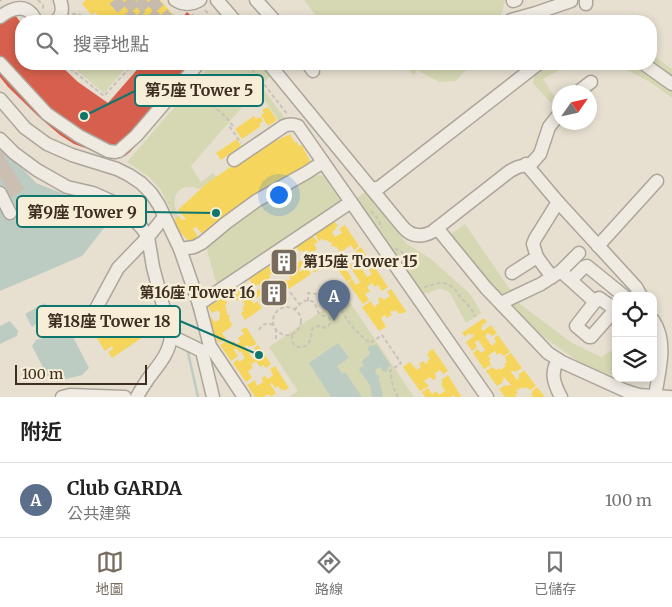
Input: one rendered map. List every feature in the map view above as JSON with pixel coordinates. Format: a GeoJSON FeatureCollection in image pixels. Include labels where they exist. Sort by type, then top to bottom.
{"type":"FeatureCollection","features":[{"type":"Feature","properties":{"kind":"street"},"geometry":{"type":"LineString","coordinates":[[60,0],[61,15]]}},
{"type":"Feature","properties":{"kind":"street"},"geometry":{"type":"LineString","coordinates":[[175,0],[188,4],[199,0]]}},
{"type":"Feature","properties":{"kind":"street"},"geometry":{"type":"LineString","coordinates":[[217,0],[230,15]]}},
{"type":"Feature","properties":{"kind":"street"},"geometry":{"type":"LineString","coordinates":[[256,0],[270,15]]}},
{"type":"Feature","properties":{"kind":"street"},"geometry":{"type":"LineString","coordinates":[[535,0],[536,13]]}},
{"type":"Feature","properties":{"kind":"street"},"geometry":{"type":"LineString","coordinates":[[529,15],[571,1]]}},
{"type":"Feature","properties":{"kind":"street"},"geometry":{"type":"LineString","coordinates":[[0,17],[12,9],[23,9],[32,15]]}},
{"type":"Feature","properties":{"kind":"street"},"geometry":{"type":"LineString","coordinates":[[0,63],[47,114],[79,136],[108,151],[115,152],[119,151],[136,136],[193,70]]}},
{"type":"Feature","properties":{"kind":"street"},"geometry":{"type":"LineString","coordinates":[[274,70],[406,231],[419,236],[426,235],[437,228],[510,170],[531,164],[540,154],[552,123]]}},
{"type":"Feature","properties":{"kind":"street"},"geometry":{"type":"LineString","coordinates":[[372,189],[380,187],[530,70]]}},
{"type":"Feature","properties":{"kind":"street"},"geometry":{"type":"LineString","coordinates":[[652,70],[672,84]]}},
{"type":"Feature","properties":{"kind":"street"},"geometry":{"type":"LineString","coordinates":[[587,85],[591,82]]}},
{"type":"Feature","properties":{"kind":"street"},"geometry":{"type":"LineString","coordinates":[[0,99],[25,128],[47,144],[72,155],[117,169],[141,183],[154,199],[180,248],[199,304],[210,346],[244,397]]}},
{"type":"Feature","properties":{"kind":"street"},"geometry":{"type":"LineString","coordinates":[[234,160],[284,126],[288,124],[298,126],[487,397]]}},
{"type":"Feature","properties":{"kind":"street"},"geometry":{"type":"LineString","coordinates":[[0,139],[14,153],[37,170],[67,187],[93,193],[120,205],[148,237],[153,267],[174,337],[163,360],[137,397]]}},
{"type":"Feature","properties":{"kind":"street"},"geometry":{"type":"LineString","coordinates":[[180,248],[194,247],[202,243],[256,200],[323,162]]}},
{"type":"Feature","properties":{"kind":"street"},"geometry":{"type":"LineString","coordinates":[[526,164],[636,287],[638,292]]}},
{"type":"Feature","properties":{"kind":"street"},"geometry":{"type":"LineString","coordinates":[[598,246],[657,181]]}},
{"type":"Feature","properties":{"kind":"street"},"geometry":{"type":"LineString","coordinates":[[0,194],[10,213]]}},
{"type":"Feature","properties":{"kind":"street"},"geometry":{"type":"LineString","coordinates":[[199,304],[351,202]]}},
{"type":"Feature","properties":{"kind":"street"},"geometry":{"type":"LineString","coordinates":[[558,202],[532,244],[537,257],[595,302]]}},
{"type":"Feature","properties":{"kind":"street"},"geometry":{"type":"LineString","coordinates":[[86,329],[118,268],[148,237],[164,217]]}},
{"type":"Feature","properties":{"kind":"street"},"geometry":{"type":"LineString","coordinates":[[437,228],[486,288],[542,347],[558,360],[626,391],[640,395],[670,397]]}},
{"type":"Feature","properties":{"kind":"street"},"geometry":{"type":"LineString","coordinates":[[566,279],[579,253]]}},
{"type":"Feature","properties":{"kind":"street"},"geometry":{"type":"LineString","coordinates":[[512,273],[537,257]]}},
{"type":"Feature","properties":{"kind":"street"},"geometry":{"type":"LineString","coordinates":[[501,303],[541,284],[594,271],[619,292]]}},
{"type":"Feature","properties":{"kind":"street"},"geometry":{"type":"LineString","coordinates":[[655,396],[662,350],[660,333],[657,327]]}},
{"type":"Feature","properties":{"kind":"street"},"geometry":{"type":"LineString","coordinates":[[174,337],[200,349],[202,352],[212,397]]}},
{"type":"Feature","properties":{"kind":"street"},"geometry":{"type":"LineString","coordinates":[[558,360],[554,368],[553,377],[561,397]]}},
{"type":"Feature","properties":{"kind":"street"},"geometry":{"type":"LineString","coordinates":[[62,397],[70,395],[125,397]]}},
{"type":"Feature","properties":{"kind":"path"},"geometry":{"type":"LineString","coordinates":[[199,0],[210,15]]}},
{"type":"Feature","properties":{"kind":"path"},"geometry":{"type":"LineString","coordinates":[[186,9],[192,15]]}},
{"type":"Feature","properties":{"kind":"path"},"geometry":{"type":"LineString","coordinates":[[72,14],[80,15]]}},
{"type":"Feature","properties":{"kind":"path"},"geometry":{"type":"LineString","coordinates":[[72,70],[104,96],[128,70]]}},
{"type":"Feature","properties":{"kind":"path"},"geometry":{"type":"LineString","coordinates":[[194,82],[200,88],[198,90],[201,93],[199,94],[226,117],[233,126],[230,127],[234,133]]}},
{"type":"Feature","properties":{"kind":"path"},"geometry":{"type":"LineString","coordinates":[[290,292],[299,304]]}},
{"type":"Feature","properties":{"kind":"path"},"geometry":{"type":"LineString","coordinates":[[308,301],[308,293],[323,298],[324,296],[332,305],[338,303],[350,326],[370,343],[382,335],[401,363],[390,370],[398,397]]}},
{"type":"Feature","properties":{"kind":"path"},"geometry":{"type":"LineString","coordinates":[[292,335],[292,342],[296,346],[304,347],[311,340],[310,333],[313,328],[318,326],[326,328],[330,325],[329,318],[320,314],[315,304],[303,301],[295,309]]}},
{"type":"Feature","properties":{"kind":"path"},"geometry":{"type":"LineString","coordinates":[[288,306],[295,309],[300,316],[300,325],[292,335],[285,336],[276,329],[273,317],[277,310],[284,307],[288,306]]}},
{"type":"Feature","properties":{"kind":"path"},"geometry":{"type":"LineString","coordinates":[[259,330],[265,324],[274,325]]}},
{"type":"Feature","properties":{"kind":"path"},"geometry":{"type":"LineString","coordinates":[[276,329],[276,339]]}},
{"type":"Feature","properties":{"kind":"green space"},"geometry":{"type":"Polygon","coordinates":[[[304,0],[505,0],[500,15],[315,15],[304,0]]]}},
{"type":"Feature","properties":{"kind":"green space"},"geometry":{"type":"Polygon","coordinates":[[[657,58],[672,69],[672,98],[657,87],[627,70],[657,70],[657,58]]]}},
{"type":"Feature","properties":{"kind":"green space"},"geometry":{"type":"Polygon","coordinates":[[[76,70],[124,70],[104,93],[76,70]]]}},
{"type":"Feature","properties":{"kind":"green space"},"geometry":{"type":"Polygon","coordinates":[[[207,70],[265,70],[270,76],[261,86],[285,118],[279,121],[265,101],[258,105],[251,97],[191,166],[201,182],[213,173],[216,177],[199,189],[188,187],[180,190],[175,198],[175,211],[180,219],[177,222],[161,190],[148,176],[127,162],[207,70]]]}},
{"type":"Feature","properties":{"kind":"green space"},"geometry":{"type":"Polygon","coordinates":[[[409,70],[417,70],[414,75],[409,70]]]}},
{"type":"Feature","properties":{"kind":"green space"},"geometry":{"type":"Polygon","coordinates":[[[417,70],[467,70],[456,81],[439,82],[417,70]]]}},
{"type":"Feature","properties":{"kind":"green space"},"geometry":{"type":"Polygon","coordinates":[[[536,70],[560,70],[543,79],[552,93],[551,103],[533,83],[536,70]]]}},
{"type":"Feature","properties":{"kind":"green space"},"geometry":{"type":"Polygon","coordinates":[[[313,176],[326,176],[341,196],[338,204],[217,285],[207,251],[209,244],[259,205],[313,176]]]}},
{"type":"Feature","properties":{"kind":"green space"},"geometry":{"type":"Polygon","coordinates":[[[365,192],[407,244],[431,259],[471,295],[481,313],[466,323],[450,293],[438,289],[429,293],[421,293],[356,199],[365,192]]]}},
{"type":"Feature","properties":{"kind":"green space"},"geometry":{"type":"Polygon","coordinates":[[[465,224],[520,304],[572,343],[601,357],[612,350],[612,375],[589,369],[531,328],[465,275],[451,234],[465,224]]]}},
{"type":"Feature","properties":{"kind":"green space"},"geometry":{"type":"Polygon","coordinates":[[[345,295],[414,397],[289,397],[298,391],[269,347],[345,295]]]}},
{"type":"Feature","properties":{"kind":"shaded area"},"geometry":{"type":"Polygon","coordinates":[[[0,144],[36,183],[115,214],[82,256],[0,291],[0,144]]]}},
{"type":"Feature","properties":{"kind":"shaded area"},"geometry":{"type":"Polygon","coordinates":[[[45,303],[51,312],[50,318],[41,320],[32,327],[25,314],[45,303]]]}},
{"type":"Feature","properties":{"kind":"shaded area"},"geometry":{"type":"Polygon","coordinates":[[[10,321],[18,331],[17,336],[0,344],[0,326],[10,321]]]}},
{"type":"Feature","properties":{"kind":"shaded area"},"geometry":{"type":"Polygon","coordinates":[[[70,331],[89,368],[82,375],[58,381],[49,379],[32,346],[36,340],[70,331]]]}},
{"type":"Feature","properties":{"kind":"shaded area"},"geometry":{"type":"Polygon","coordinates":[[[338,343],[349,358],[337,366],[342,374],[345,372],[362,397],[331,397],[309,363],[338,343]]]}},
{"type":"Feature","properties":{"kind":"shaded area"},"geometry":{"type":"Polygon","coordinates":[[[376,344],[391,366],[388,367],[387,372],[383,371],[380,367],[375,370],[381,383],[382,397],[372,397],[370,385],[359,370],[364,366],[362,361],[370,354],[368,350],[369,345],[376,344]]]}},
{"type":"Feature","properties":{"kind":"building: 住宅"},"geometry":{"type":"Polygon","coordinates":[[[86,0],[160,0],[174,15],[98,15],[95,12],[92,15],[82,4],[86,0]]]}},
{"type":"Feature","properties":{"kind":"building: 住宅"},"geometry":{"type":"Polygon","coordinates":[[[9,11],[15,18],[15,29],[12,30],[9,27],[7,29],[15,38],[14,65],[1,50],[6,46],[9,49],[10,47],[13,48],[9,43],[11,42],[2,35],[3,39],[1,40],[3,43],[0,45],[0,31],[6,26],[2,22],[9,11]]]}},
{"type":"Feature","properties":{"kind":"building: 住宅"},"geometry":{"type":"Polygon","coordinates":[[[21,70],[47,70],[56,80],[58,78],[53,74],[57,70],[63,70],[78,85],[72,92],[68,86],[65,89],[61,85],[57,89],[61,93],[57,97],[64,101],[58,107],[39,89],[45,83],[51,86],[41,76],[40,78],[43,81],[38,87],[21,70]]]}},
{"type":"Feature","properties":{"kind":"building: 住宅"},"geometry":{"type":"Polygon","coordinates":[[[140,70],[144,70],[149,74],[145,79],[147,81],[156,70],[179,70],[166,86],[160,80],[163,76],[161,75],[152,85],[154,87],[158,82],[164,87],[150,106],[142,100],[146,99],[147,97],[144,95],[147,91],[142,86],[139,90],[136,87],[133,92],[125,85],[140,70]]]}},
{"type":"Feature","properties":{"kind":"building: 住宅"},"geometry":{"type":"Polygon","coordinates":[[[85,91],[105,105],[102,109],[99,107],[97,110],[93,107],[91,109],[106,122],[107,120],[103,117],[105,114],[103,113],[108,107],[114,111],[113,116],[116,117],[118,113],[125,118],[122,119],[113,132],[108,123],[105,128],[109,133],[107,136],[111,137],[108,141],[93,131],[95,128],[99,131],[102,127],[96,123],[99,119],[95,117],[92,121],[87,117],[86,119],[94,125],[91,130],[69,114],[73,108],[78,113],[81,109],[86,113],[88,109],[83,106],[87,101],[80,98],[85,91]]]}},
{"type":"Feature","properties":{"kind":"building: 住宅"},"geometry":{"type":"Polygon","coordinates":[[[268,107],[277,120],[268,126],[261,115],[264,113],[262,110],[268,107]]]}},
{"type":"Feature","properties":{"kind":"building: 住宅"},"geometry":{"type":"Polygon","coordinates":[[[254,116],[256,119],[260,117],[263,121],[259,124],[261,126],[242,139],[235,129],[254,116]]]}},
{"type":"Feature","properties":{"kind":"building: 住宅"},"geometry":{"type":"Polygon","coordinates":[[[290,134],[295,143],[297,142],[299,146],[302,145],[312,165],[269,186],[230,213],[204,236],[196,227],[193,229],[198,236],[190,243],[172,223],[179,216],[182,220],[186,219],[178,210],[206,184],[252,152],[290,134]]]}},
{"type":"Feature","properties":{"kind":"building: 住宅"},"geometry":{"type":"Polygon","coordinates":[[[237,139],[241,146],[221,160],[216,153],[237,139]]]}},
{"type":"Feature","properties":{"kind":"building: 住宅"},"geometry":{"type":"Polygon","coordinates":[[[334,221],[338,226],[332,232],[335,237],[342,233],[339,229],[345,225],[359,246],[354,250],[351,245],[339,251],[337,247],[331,246],[332,243],[327,240],[324,241],[322,238],[319,241],[315,234],[334,221]]]}},
{"type":"Feature","properties":{"kind":"building: 住宅","name":"第15座 Tower 15"},"geometry":{"type":"Polygon","coordinates":[[[313,236],[318,242],[314,244],[317,249],[313,252],[316,256],[320,253],[324,259],[327,257],[331,261],[314,273],[310,266],[313,264],[311,260],[299,269],[300,272],[307,267],[311,274],[289,289],[283,281],[291,279],[288,275],[292,272],[289,268],[285,270],[282,266],[277,270],[272,263],[294,248],[297,254],[291,258],[296,264],[308,256],[306,254],[309,252],[307,250],[303,252],[302,250],[300,252],[296,247],[313,236]]]}},
{"type":"Feature","properties":{"kind":"building: 住宅"},"geometry":{"type":"Polygon","coordinates":[[[361,247],[372,264],[368,267],[365,263],[360,266],[367,277],[372,274],[369,270],[374,266],[388,287],[382,291],[378,285],[375,287],[372,283],[367,287],[370,291],[365,294],[369,300],[363,304],[348,283],[352,279],[356,285],[360,282],[351,268],[347,271],[352,278],[347,282],[335,265],[341,261],[344,265],[347,263],[349,266],[357,261],[354,257],[357,255],[355,252],[361,247]]]}},
{"type":"Feature","properties":{"kind":"building: 住宅","name":"第16座 Tower 16"},"geometry":{"type":"Polygon","coordinates":[[[269,266],[273,273],[269,275],[271,277],[266,281],[270,286],[274,283],[277,287],[282,282],[288,291],[264,307],[259,299],[266,295],[264,293],[252,301],[254,304],[257,301],[262,308],[245,320],[241,313],[244,311],[242,308],[245,305],[241,299],[237,301],[235,298],[232,300],[228,294],[245,283],[248,288],[243,294],[245,296],[248,294],[249,296],[261,288],[258,284],[254,287],[249,279],[269,266]]]}},
{"type":"Feature","properties":{"kind":"building: 住宅"},"geometry":{"type":"Polygon","coordinates":[[[391,289],[406,311],[399,314],[396,310],[393,312],[392,310],[390,312],[392,315],[387,318],[385,315],[381,318],[386,327],[379,331],[362,307],[371,301],[374,307],[379,303],[378,299],[381,297],[384,300],[390,296],[387,292],[391,289]]]}},
{"type":"Feature","properties":{"kind":"building: 住宅"},"geometry":{"type":"Polygon","coordinates":[[[225,296],[228,300],[225,305],[227,315],[230,315],[229,320],[232,324],[231,327],[222,333],[226,339],[219,343],[204,321],[211,317],[215,322],[219,320],[220,313],[218,310],[212,313],[208,307],[225,296]]]}},
{"type":"Feature","properties":{"kind":"building: 住宅"},"geometry":{"type":"Polygon","coordinates":[[[132,308],[144,323],[136,328],[138,331],[144,327],[149,333],[112,358],[108,352],[113,349],[112,346],[105,351],[94,333],[99,330],[101,333],[104,331],[102,327],[112,321],[117,327],[114,320],[124,313],[127,317],[129,314],[127,311],[132,308]]]}},
{"type":"Feature","properties":{"kind":"building: 住宅"},"geometry":{"type":"Polygon","coordinates":[[[484,318],[487,322],[482,325],[483,331],[491,325],[497,333],[492,336],[488,333],[485,336],[492,346],[496,342],[494,338],[498,335],[510,352],[504,356],[500,353],[497,355],[495,351],[488,356],[491,359],[489,360],[491,365],[484,369],[473,353],[478,349],[481,353],[485,350],[478,340],[475,342],[477,347],[472,351],[466,342],[474,336],[473,334],[470,335],[469,333],[465,337],[462,333],[484,318]]]}},
{"type":"Feature","properties":{"kind":"building: 住宅"},"geometry":{"type":"Polygon","coordinates":[[[246,327],[257,344],[249,347],[245,346],[253,359],[255,357],[253,353],[256,351],[254,348],[258,345],[271,364],[266,368],[263,365],[260,367],[256,361],[251,365],[253,368],[248,371],[252,378],[246,382],[233,363],[238,359],[239,362],[245,358],[241,351],[240,353],[236,348],[234,350],[238,356],[231,361],[220,345],[228,340],[230,343],[234,341],[236,344],[240,342],[238,338],[244,334],[241,330],[246,327]]]}},
{"type":"Feature","properties":{"kind":"building: 住宅"},"geometry":{"type":"Polygon","coordinates":[[[433,349],[448,371],[443,374],[440,370],[435,373],[436,378],[433,380],[430,377],[424,381],[429,386],[420,391],[403,367],[410,362],[417,370],[421,367],[419,364],[423,361],[426,364],[428,363],[427,361],[430,359],[427,354],[433,349]]]}},
{"type":"Feature","properties":{"kind":"building: 住宅"},"geometry":{"type":"Polygon","coordinates":[[[511,353],[522,368],[516,372],[512,370],[511,372],[517,380],[520,376],[518,375],[524,370],[536,386],[530,390],[526,387],[523,389],[522,387],[516,391],[518,393],[515,395],[517,397],[505,397],[499,389],[505,385],[511,385],[504,377],[503,382],[497,386],[486,371],[492,367],[496,370],[499,368],[500,370],[506,366],[504,364],[507,362],[505,357],[511,353]]]}},
{"type":"Feature","properties":{"kind":"building: 住宅"},"geometry":{"type":"Polygon","coordinates":[[[275,366],[289,388],[284,391],[278,386],[275,388],[272,383],[270,384],[276,393],[271,397],[269,394],[264,397],[255,397],[247,385],[255,380],[257,386],[263,382],[262,378],[265,376],[268,379],[273,375],[270,369],[275,366]]]}},
{"type":"Feature","properties":{"kind":"building: 住宅"},"geometry":{"type":"Polygon","coordinates":[[[448,375],[461,396],[425,397],[422,392],[428,388],[432,394],[437,391],[439,395],[445,391],[441,380],[448,375]]]}},
{"type":"Feature","properties":{"kind":"building: 住宅"},"geometry":{"type":"Polygon","coordinates":[[[537,387],[545,397],[533,397],[531,395],[533,394],[531,392],[537,387]]]}},
{"type":"Feature","properties":{"kind":"building: 商業"},"geometry":{"type":"Polygon","coordinates":[[[7,4],[15,15],[15,70],[65,70],[78,82],[108,103],[137,70],[202,70],[125,156],[118,157],[94,151],[74,144],[60,135],[39,117],[0,77],[0,10],[7,4]]]}},
{"type":"Feature","properties":{"kind":"building: 其他"},"geometry":{"type":"Polygon","coordinates":[[[2,149],[6,160],[25,189],[8,200],[4,195],[9,192],[0,177],[0,150],[2,149]]]}},
{"type":"Feature","properties":{"kind":"waterway"},"geometry":{"type":"LineString","coordinates":[[187,348],[198,397]]}},
{"type":"Feature","properties":{"kind":"tunnel"},"geometry":{"type":"LineString","coordinates":[[114,0],[128,15]]}},
{"type":"Feature","properties":{"kind":"tunnel"},"geometry":{"type":"LineString","coordinates":[[127,0],[140,15]]}},
{"type":"Feature","properties":{"kind":"tunnel"},"geometry":{"type":"LineString","coordinates":[[138,0],[152,15]]}},
{"type":"Feature","properties":{"kind":"tunnel"},"geometry":{"type":"LineString","coordinates":[[151,0],[164,15]]}},
{"type":"Feature","properties":{"kind":"place","name":"第5座 Tower 5"},"geometry":{"type":"Point","coordinates":[84,116]}},
{"type":"Feature","properties":{"kind":"place","name":"第9座 Tower 9"},"geometry":{"type":"Point","coordinates":[216,213]}},
{"type":"Feature","properties":{"kind":"place","name":"第15座 Tower 15"},"geometry":{"type":"Point","coordinates":[284,262]}},
{"type":"Feature","properties":{"kind":"place","name":"第16座 Tower 16"},"geometry":{"type":"Point","coordinates":[274,293]}},
{"type":"Feature","properties":{"kind":"place","name":"Club GARDA"},"geometry":{"type":"Point","coordinates":[334,321]}},
{"type":"Feature","properties":{"kind":"place","name":"第18座 Tower 18"},"geometry":{"type":"Point","coordinates":[259,355]}}]}
